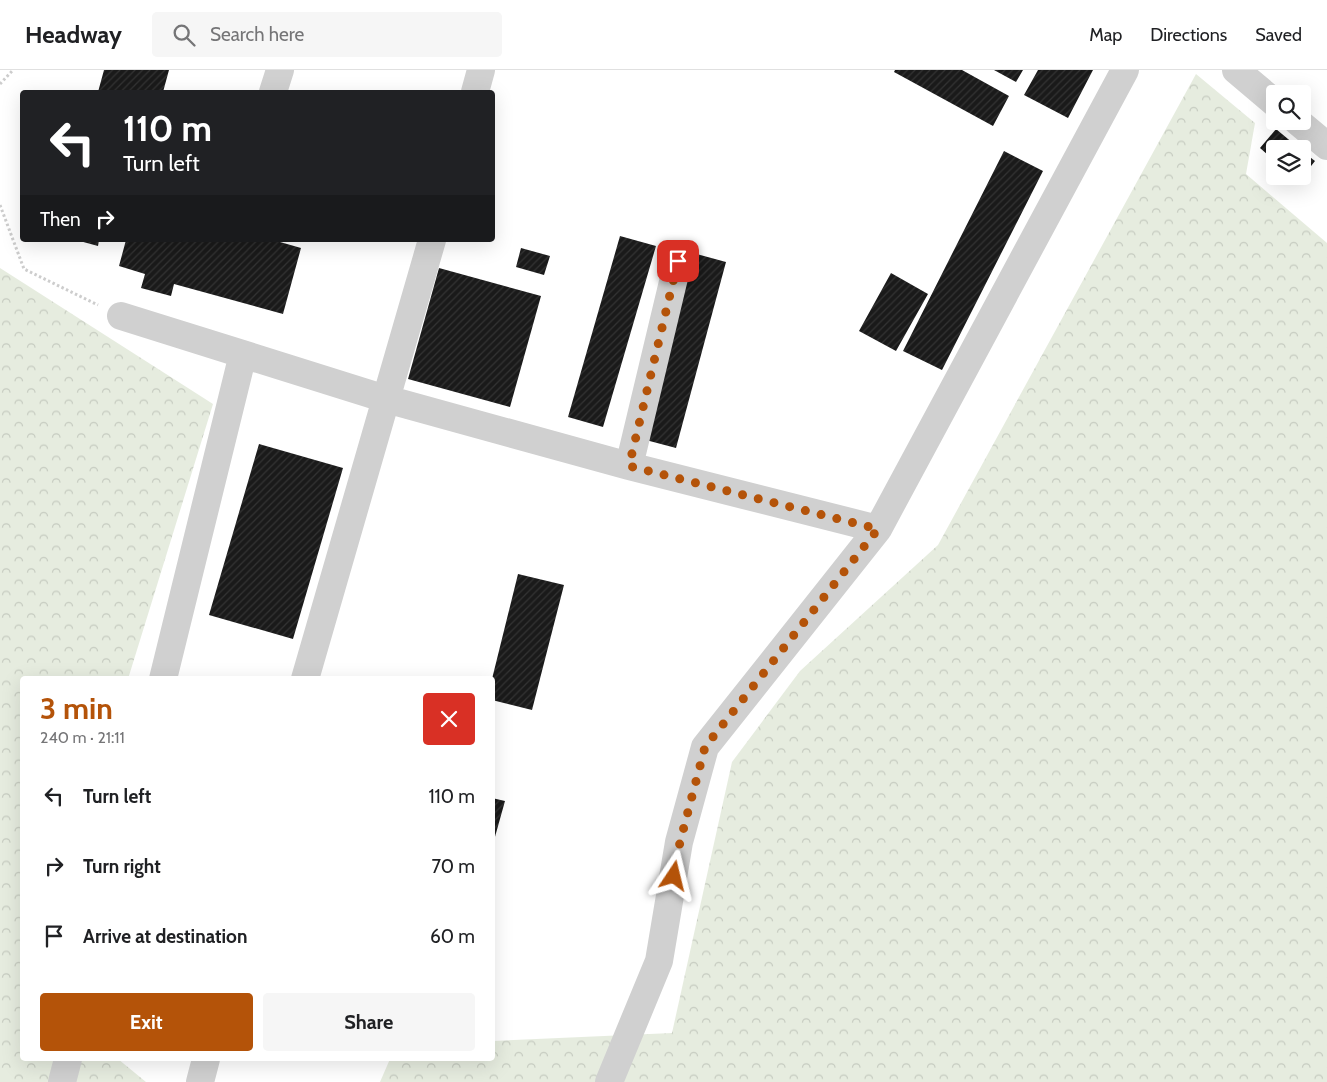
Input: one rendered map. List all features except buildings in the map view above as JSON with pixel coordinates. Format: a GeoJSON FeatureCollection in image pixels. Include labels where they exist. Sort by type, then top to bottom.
{"type":"FeatureCollection","features":[{"type":"Feature","properties":{"kind":"lane"},"geometry":{"type":"LineString","coordinates":[[274,90],[280,70]]}},
{"type":"Feature","properties":{"kind":"lane"},"geometry":{"type":"LineString","coordinates":[[476,90],[482,70]]}},
{"type":"Feature","properties":{"kind":"lane"},"geometry":{"type":"LineString","coordinates":[[609,1082],[659,961],[680,842],[705,747],[878,529],[1125,70]]}},
{"type":"Feature","properties":{"kind":"lane"},"geometry":{"type":"LineString","coordinates":[[1236,70],[1266,95]]}},
{"type":"Feature","properties":{"kind":"lane"},"geometry":{"type":"LineString","coordinates":[[1308,130],[1327,146]]}},
{"type":"Feature","properties":{"kind":"lane"},"geometry":{"type":"LineString","coordinates":[[306,676],[431,242]]}},
{"type":"Feature","properties":{"kind":"lane"},"geometry":{"type":"LineString","coordinates":[[629,466],[678,261]]}},
{"type":"Feature","properties":{"kind":"lane"},"geometry":{"type":"LineString","coordinates":[[120,316],[386,399],[629,466],[878,529]]}},
{"type":"Feature","properties":{"kind":"lane"},"geometry":{"type":"LineString","coordinates":[[164,676],[243,354]]}},
{"type":"Feature","properties":{"kind":"lane"},"geometry":{"type":"LineString","coordinates":[[62,1082],[67,1061]]}},
{"type":"Feature","properties":{"kind":"lane"},"geometry":{"type":"LineString","coordinates":[[200,1082],[205,1061]]}},
{"type":"Feature","properties":{"kind":"path"},"geometry":{"type":"LineString","coordinates":[[0,84],[13,70]]}},
{"type":"Feature","properties":{"kind":"path"},"geometry":{"type":"LineString","coordinates":[[0,205],[24,268],[120,316]]}},
{"type":"Feature","properties":{"kind":"green space"},"geometry":{"type":"Polygon","coordinates":[[[1196,74],[1255,123],[1246,174],[1327,243],[1327,1082],[380,1082],[389,1061],[495,1061],[495,1041],[672,1033],[732,762],[800,671],[938,545],[1196,74]]]}},
{"type":"Feature","properties":{"kind":"green space"},"geometry":{"type":"Polygon","coordinates":[[[0,268],[213,404],[129,676],[20,676],[20,1061],[120,1061],[146,1082],[0,1082],[0,268]]]}},
{"type":"Feature","properties":{"kind":"route"},"geometry":{"type":"LineString","coordinates":[[674,876],[680,842],[705,747],[878,529],[629,466],[678,261]]}}]}
